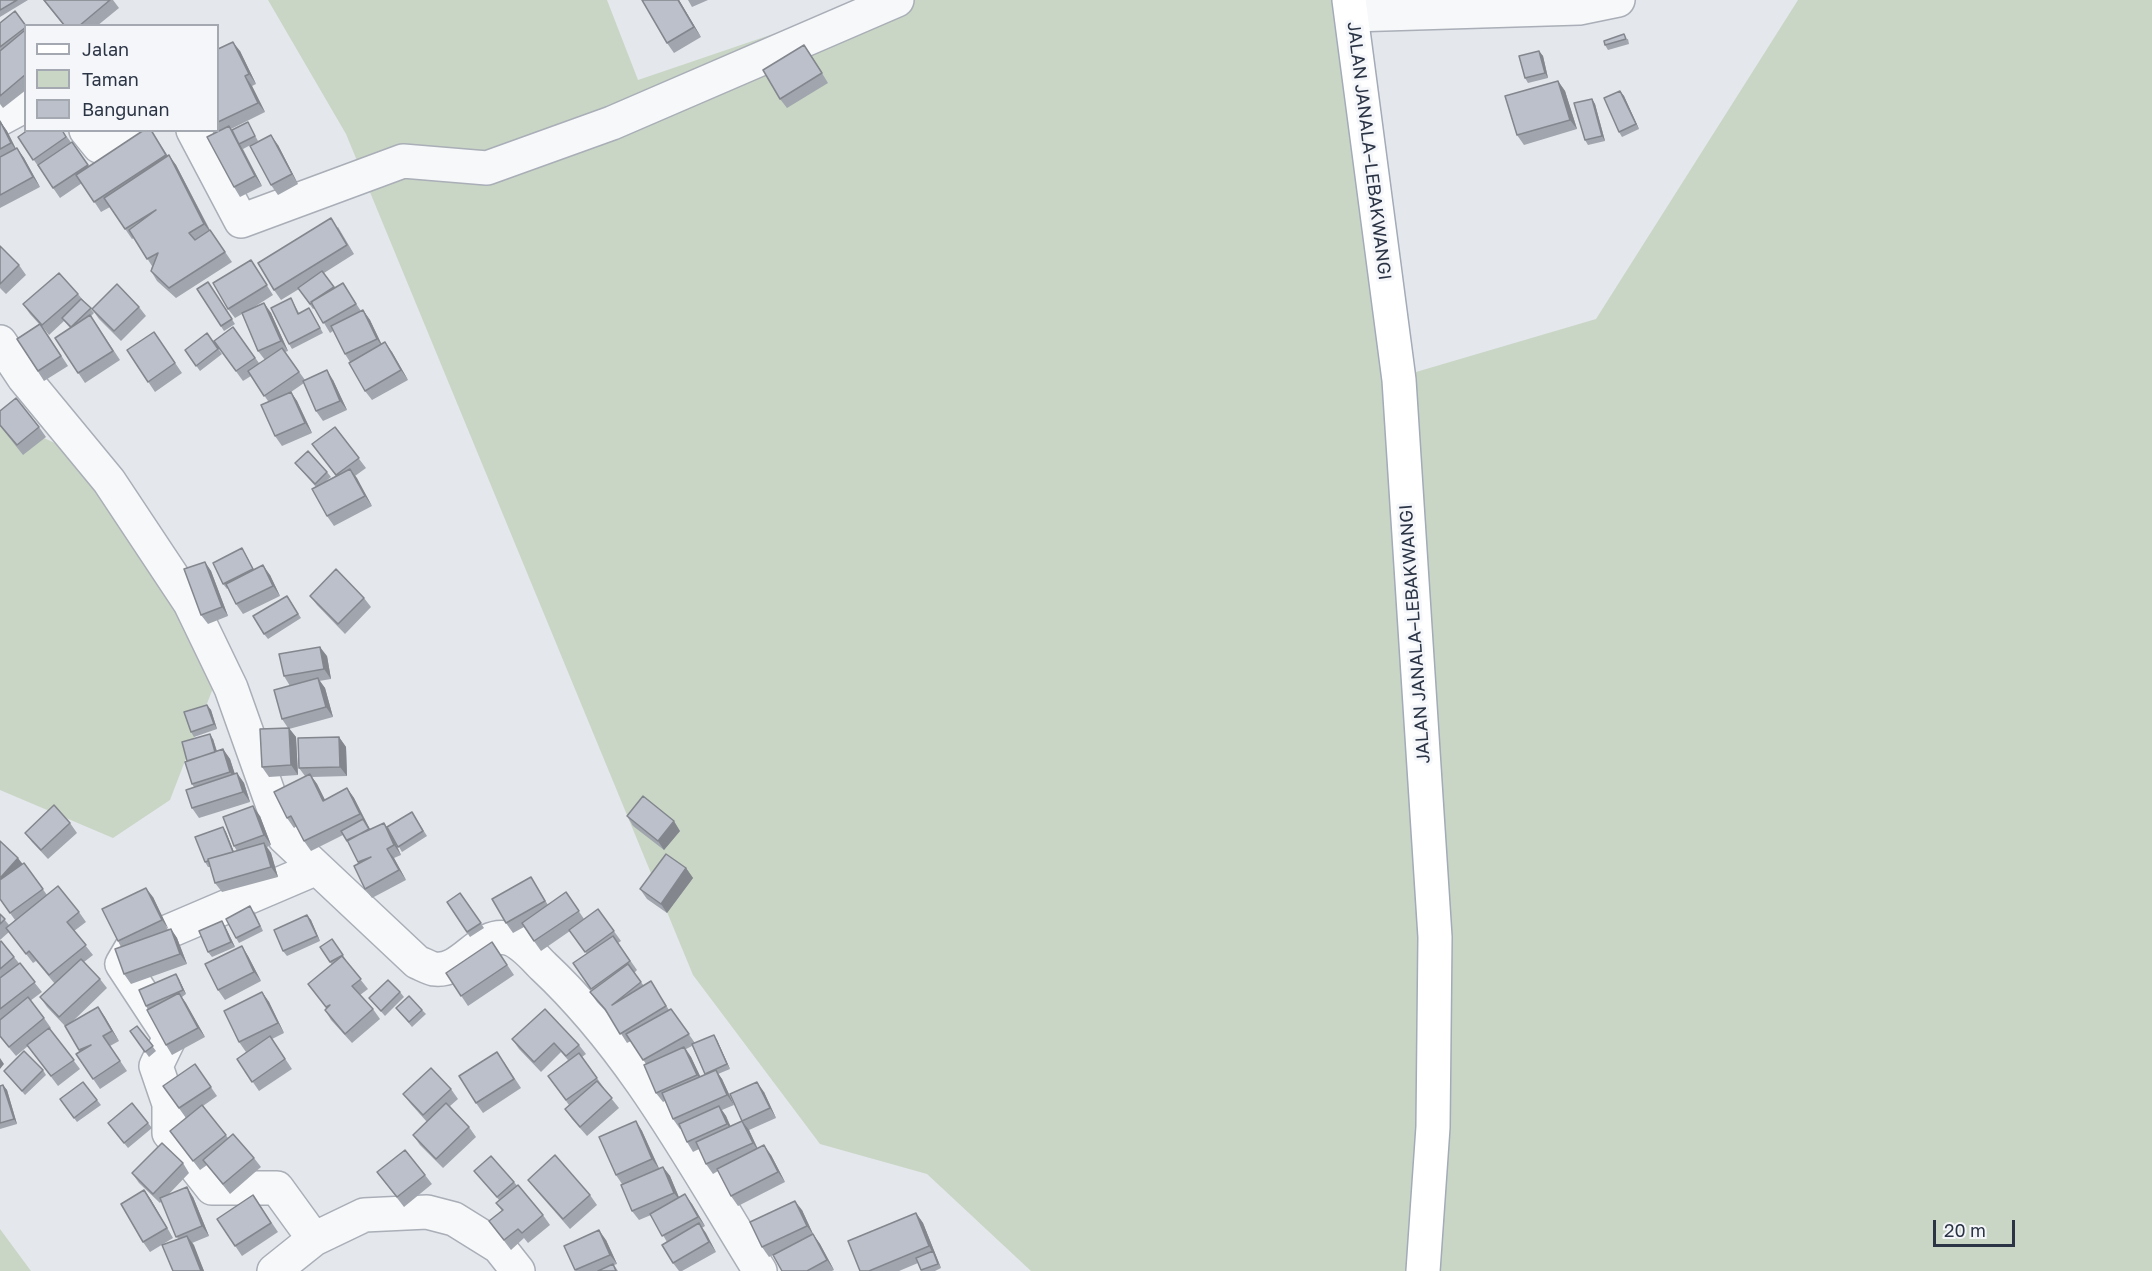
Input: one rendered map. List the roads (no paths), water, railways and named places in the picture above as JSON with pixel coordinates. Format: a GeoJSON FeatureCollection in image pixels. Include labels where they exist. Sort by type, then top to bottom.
{"type":"FeatureCollection","features":[{"type":"Feature","properties":{"kind":"main road","name":"JALAN JANALA–LEBAKWANGI"},"geometry":{"type":"LineString","coordinates":[[1351,8],[1399,380],[1435,938],[1433,1127],[1423,1271]]}},
{"type":"Feature","properties":{"kind":"street"},"geometry":{"type":"LineString","coordinates":[[194,132],[241,221],[403,161],[487,168],[612,123],[897,0]]}},
{"type":"Feature","properties":{"kind":"street"},"geometry":{"type":"LineString","coordinates":[[1351,8],[1579,8],[1618,0]]}},
{"type":"Feature","properties":{"kind":"street"},"geometry":{"type":"LineString","coordinates":[[0,119],[24,106]]}},
{"type":"Feature","properties":{"kind":"street"},"geometry":{"type":"LineString","coordinates":[[88,132],[99,146],[126,132]]}},
{"type":"Feature","properties":{"kind":"street"},"geometry":{"type":"LineString","coordinates":[[0,342],[24,378],[109,481],[190,603],[231,688],[284,837],[417,962],[434,969],[450,968],[492,939],[508,938],[522,946],[572,993],[634,1069],[760,1271]]}},
{"type":"Feature","properties":{"kind":"street"},"geometry":{"type":"LineString","coordinates":[[314,1239],[277,1188],[212,1188],[169,1133],[169,1104],[156,1066],[170,1037],[122,964],[132,947],[317,868]]}},
{"type":"Feature","properties":{"kind":"street"},"geometry":{"type":"LineString","coordinates":[[274,1271],[314,1239],[364,1215],[427,1212],[454,1219],[490,1241],[518,1271]]}}]}
